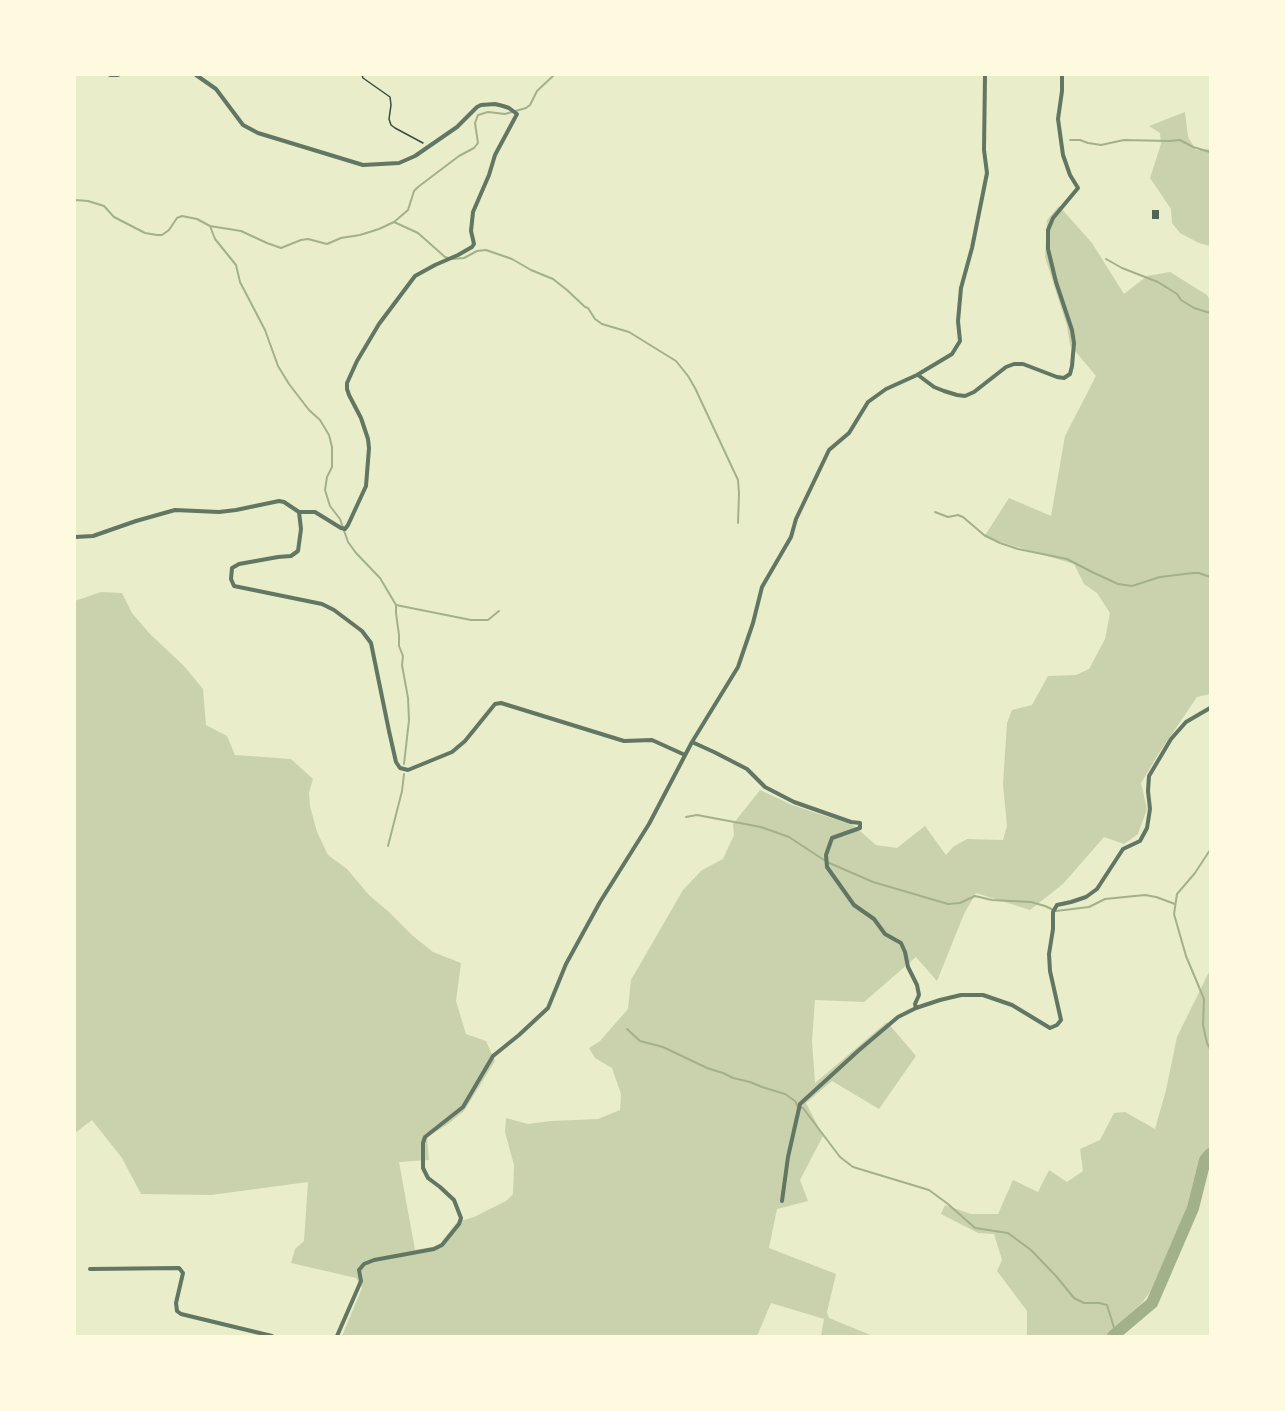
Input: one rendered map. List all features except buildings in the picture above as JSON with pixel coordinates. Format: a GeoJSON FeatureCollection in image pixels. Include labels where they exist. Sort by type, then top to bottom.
{"type":"FeatureCollection","features":[{"type":"Feature","properties":{"kind":"street"},"geometry":{"type":"LineString","coordinates":[[110,75],[118,75]]}},
{"type":"Feature","properties":{"kind":"street"},"geometry":{"type":"LineString","coordinates":[[75,537],[93,536],[175,510],[219,512],[279,501],[299,512],[315,512],[345,529],[366,486],[369,448],[362,418],[347,389],[347,383],[379,324],[415,276],[458,255],[474,244],[471,231],[473,212],[495,155],[517,114],[509,108],[495,104],[481,105],[457,127],[415,156],[399,163],[363,165],[258,133],[243,125],[216,89],[196,75]]}},
{"type":"Feature","properties":{"kind":"street"},"geometry":{"type":"LineString","coordinates":[[337,1336],[361,1281],[359,1270],[364,1264],[374,1260],[434,1249],[442,1245],[459,1224],[461,1218],[454,1200],[428,1178],[423,1168],[425,1137],[463,1107],[493,1056],[548,1008],[566,964],[600,902],[649,824],[685,754],[738,667],[762,587],[791,537],[796,519],[829,450],[849,433],[868,402],[886,389],[917,375],[952,354],[960,341],[958,321],[961,288],[972,248],[987,172],[984,150],[985,75]]}},
{"type":"Feature","properties":{"kind":"street"},"geometry":{"type":"LineString","coordinates":[[917,375],[934,387],[965,396],[974,392],[1006,367],[1014,364],[1023,364],[1057,377],[1064,378],[1070,374],[1074,343],[1072,330],[1048,249],[1048,230],[1053,218],[1078,188],[1070,175],[1063,155],[1058,119],[1062,75]]}},
{"type":"Feature","properties":{"kind":"street"},"geometry":{"type":"LineString","coordinates":[[299,512],[301,529],[298,550],[291,556],[239,564],[232,568],[231,579],[234,586],[322,604],[362,631],[370,643],[396,762],[400,768],[408,770],[452,752],[465,741],[495,704],[624,741],[652,740],[685,754]]}},
{"type":"Feature","properties":{"kind":"street"},"geometry":{"type":"LineString","coordinates":[[782,1201],[788,1156],[800,1104],[898,1017],[916,1008],[961,995],[983,995],[1012,1005],[1050,1028],[1057,1025],[1061,1020],[1050,971],[1049,954],[1053,912],[1057,905],[1086,897],[1097,888],[1123,849],[1140,841],[1147,828],[1150,809],[1149,776],[1171,739],[1186,722],[1210,708]]}},
{"type":"Feature","properties":{"kind":"street"},"geometry":{"type":"LineString","coordinates":[[692,742],[747,769],[765,787],[794,802],[860,823],[860,828],[832,838],[825,855],[827,867],[854,905],[874,919],[885,934],[901,943],[908,967],[917,985],[919,995],[915,1004],[916,1008]]}},
{"type":"Feature","properties":{"kind":"street"},"geometry":{"type":"LineString","coordinates":[[90,1269],[179,1268],[183,1273],[176,1303],[177,1311],[181,1314],[272,1336]]}},
{"type":"Feature","properties":{"kind":"path"},"geometry":{"type":"LineString","coordinates":[[362,75],[390,98],[391,125],[428,147]]}},
{"type":"Feature","properties":{"kind":"green space"},"geometry":{"type":"Polygon","coordinates":[[[1185,112],[1188,137],[1196,150],[1210,149],[1210,246],[1180,233],[1172,223],[1171,209],[1150,178],[1161,144],[1160,133],[1149,126],[1185,112]]]}},
{"type":"Feature","properties":{"kind":"green space"},"geometry":{"type":"Polygon","coordinates":[[[1059,206],[1092,243],[1124,294],[1147,276],[1170,272],[1207,295],[1210,301],[1210,694],[1197,697],[1141,783],[1147,809],[1138,834],[1124,844],[1104,837],[1063,884],[1030,910],[976,893],[964,914],[937,981],[916,957],[864,1002],[815,1000],[812,1041],[815,1083],[887,1022],[916,1056],[879,1109],[832,1081],[806,1103],[823,1136],[800,1180],[808,1201],[777,1209],[769,1248],[836,1274],[827,1312],[829,1318],[873,1336],[821,1336],[824,1319],[771,1303],[757,1336],[342,1336],[362,1288],[356,1278],[291,1263],[295,1249],[304,1241],[308,1182],[211,1195],[141,1194],[122,1158],[92,1120],[75,1133],[75,601],[101,592],[122,593],[132,613],[150,634],[184,666],[203,689],[206,725],[227,736],[235,755],[291,759],[313,779],[309,792],[310,806],[317,832],[328,855],[347,869],[369,895],[413,936],[433,952],[461,963],[456,1001],[466,1034],[486,1041],[495,1061],[464,1111],[427,1137],[429,1160],[399,1162],[415,1250],[440,1244],[457,1222],[474,1217],[506,1201],[513,1194],[514,1165],[505,1132],[506,1118],[528,1124],[598,1119],[620,1110],[621,1094],[612,1068],[595,1058],[589,1048],[600,1041],[628,1009],[631,980],[683,890],[702,870],[723,859],[734,835],[733,824],[760,790],[792,805],[853,825],[876,845],[897,848],[925,826],[946,855],[953,847],[967,839],[1003,840],[1007,826],[1003,784],[1007,723],[1012,710],[1032,705],[1048,676],[1076,675],[1089,669],[1105,639],[1110,613],[1097,593],[1084,584],[1074,564],[984,537],[1009,498],[1051,516],[1065,436],[1096,376],[1070,345],[1067,326],[1045,257],[1047,220],[1059,206]]]}},
{"type":"Feature","properties":{"kind":"green space"},"geometry":{"type":"Polygon","coordinates":[[[1210,970],[1210,1148],[1197,1168],[1187,1209],[1150,1292],[1141,1304],[1106,1336],[1027,1336],[1027,1311],[997,1271],[1002,1260],[994,1234],[978,1233],[941,1214],[945,1205],[971,1214],[998,1214],[1013,1180],[1038,1192],[1049,1170],[1067,1182],[1083,1171],[1080,1149],[1100,1140],[1114,1113],[1125,1112],[1155,1129],[1177,1037],[1210,970]]]}},
{"type":"Feature","properties":{"kind":"waterway"},"geometry":{"type":"LineString","coordinates":[[75,200],[104,206],[114,217],[145,233],[162,235],[169,230],[177,218],[182,216],[197,219],[210,226],[241,231],[281,248],[308,239],[327,244],[341,238],[379,229],[394,222],[408,210],[414,191],[418,187],[478,143],[475,123],[478,115],[488,112],[505,114],[526,108],[537,91],[554,75]]}},
{"type":"Feature","properties":{"kind":"waterway"},"geometry":{"type":"LineString","coordinates":[[1070,140],[1101,145],[1124,140],[1180,140],[1210,152]]}},
{"type":"Feature","properties":{"kind":"waterway"},"geometry":{"type":"LineString","coordinates":[[394,222],[418,233],[445,257],[464,258],[477,251],[486,250],[512,259],[553,279],[588,308],[595,319],[602,324],[629,332],[676,361],[695,388],[738,480],[738,523]]}},
{"type":"Feature","properties":{"kind":"waterway"},"geometry":{"type":"LineString","coordinates":[[210,226],[215,239],[236,265],[240,282],[265,330],[278,366],[289,384],[309,410],[320,420],[329,435],[332,447],[332,467],[327,477],[325,490],[330,506],[340,519],[348,542],[380,578],[396,605],[399,646],[403,656],[402,665],[408,698],[409,720],[404,764]]}},
{"type":"Feature","properties":{"kind":"waterway"},"geometry":{"type":"LineString","coordinates":[[1106,259],[1158,282],[1194,308],[1210,313]]}},
{"type":"Feature","properties":{"kind":"waterway"},"geometry":{"type":"LineString","coordinates":[[935,512],[948,517],[958,515],[984,535],[1000,543],[1067,559],[1118,584],[1132,586],[1160,577],[1193,573],[1210,577]]}},
{"type":"Feature","properties":{"kind":"waterway"},"geometry":{"type":"LineString","coordinates":[[396,605],[471,620],[488,620],[499,611]]}},
{"type":"Feature","properties":{"kind":"waterway"},"geometry":{"type":"LineString","coordinates":[[388,846],[404,774]]}},
{"type":"Feature","properties":{"kind":"waterway"},"geometry":{"type":"LineString","coordinates":[[686,817],[697,815],[761,827],[789,837],[827,862],[873,882],[948,904],[960,903],[975,896],[992,900],[1031,902],[1056,911],[1089,907],[1105,899],[1145,895],[1175,904]]}},
{"type":"Feature","properties":{"kind":"waterway"},"geometry":{"type":"LineString","coordinates":[[1210,850],[1195,873],[1177,894],[1174,914],[1186,956],[1204,999],[1203,1025],[1210,1049]]}},
{"type":"Feature","properties":{"kind":"waterway"},"geometry":{"type":"LineString","coordinates":[[627,1029],[640,1041],[663,1047],[733,1078],[785,1094],[795,1101],[798,1107],[803,1108],[840,1157],[853,1167],[929,1190],[975,1228],[1008,1233],[1031,1250],[1074,1298],[1084,1303],[1107,1305],[1116,1334]]}},
{"type":"Feature","properties":{"kind":"waterway"},"geometry":{"type":"LineString","coordinates":[[1113,1336],[1152,1303],[1193,1208],[1205,1160],[1210,1154]]}}]}
